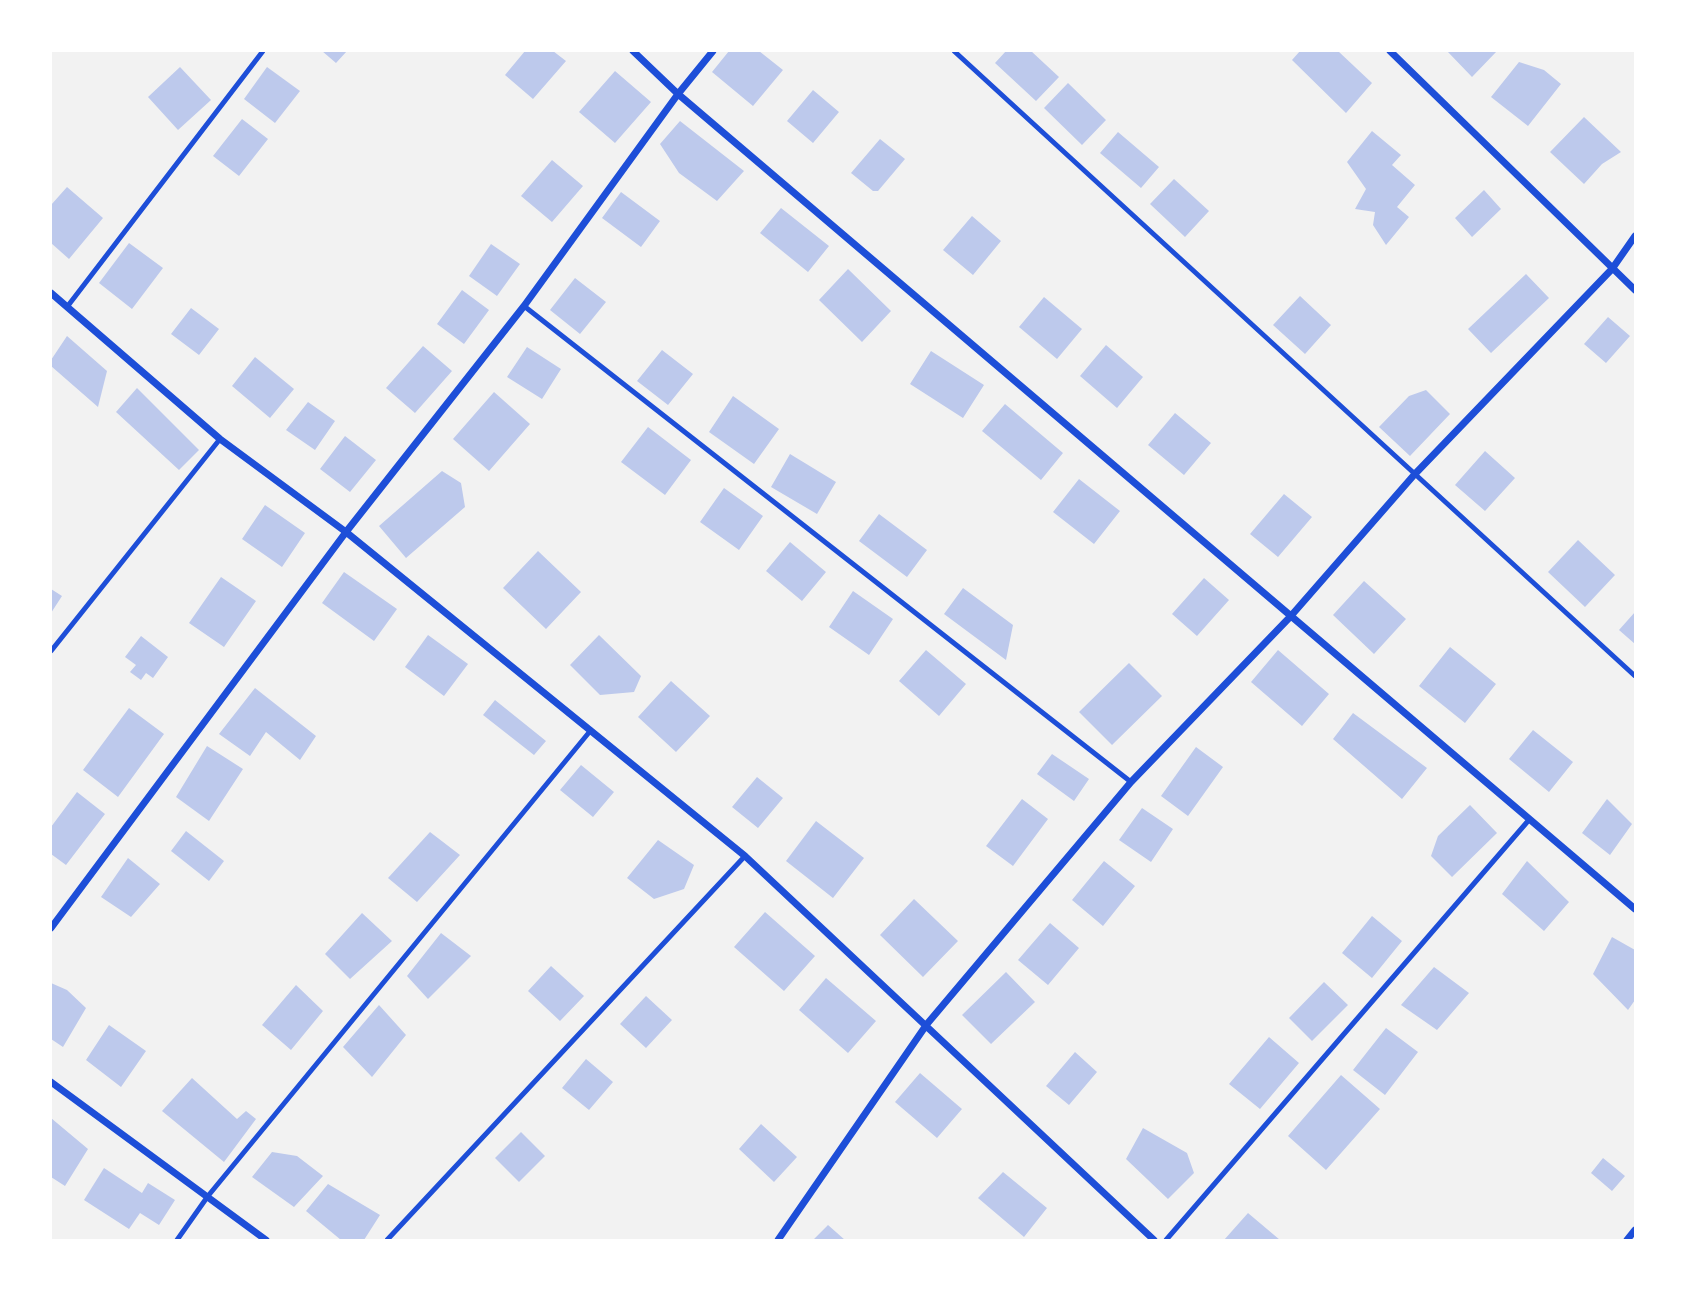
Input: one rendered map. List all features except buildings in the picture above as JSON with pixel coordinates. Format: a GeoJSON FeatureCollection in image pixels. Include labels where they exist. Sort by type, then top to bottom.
{"type":"FeatureCollection","features":[{"type":"Feature","properties":{"kind":"street"},"geometry":{"type":"LineString","coordinates":[[633,51],[678,94],[1528,821],[1635,909]]}},
{"type":"Feature","properties":{"kind":"street"},"geometry":{"type":"LineString","coordinates":[[51,928],[346,532],[524,306],[678,94],[713,51]]}},
{"type":"Feature","properties":{"kind":"street"},"geometry":{"type":"LineString","coordinates":[[1390,51],[1635,289]]}},
{"type":"Feature","properties":{"kind":"street"},"geometry":{"type":"LineString","coordinates":[[778,1240],[927,1024],[1131,782],[1290,617],[1414,475],[1612,269],[1635,236]]}},
{"type":"Feature","properties":{"kind":"street"},"geometry":{"type":"LineString","coordinates":[[51,293],[220,439],[346,532],[745,856],[1154,1240]]}},
{"type":"Feature","properties":{"kind":"street"},"geometry":{"type":"LineString","coordinates":[[51,1083],[266,1240]]}},
{"type":"Feature","properties":{"kind":"street"},"geometry":{"type":"LineString","coordinates":[[1627,1240],[1635,1230]]}},
{"type":"Feature","properties":{"kind":"lane"},"geometry":{"type":"LineString","coordinates":[[67,307],[262,51]]}},
{"type":"Feature","properties":{"kind":"lane"},"geometry":{"type":"LineString","coordinates":[[954,51],[1635,676]]}},
{"type":"Feature","properties":{"kind":"lane"},"geometry":{"type":"LineString","coordinates":[[524,306],[1131,782]]}},
{"type":"Feature","properties":{"kind":"lane"},"geometry":{"type":"LineString","coordinates":[[51,651],[220,439]]}},
{"type":"Feature","properties":{"kind":"lane"},"geometry":{"type":"LineString","coordinates":[[177,1240],[208,1196],[591,730]]}},
{"type":"Feature","properties":{"kind":"lane"},"geometry":{"type":"LineString","coordinates":[[1166,1240],[1528,821]]}},
{"type":"Feature","properties":{"kind":"lane"},"geometry":{"type":"LineString","coordinates":[[387,1240],[745,856]]}}]}
